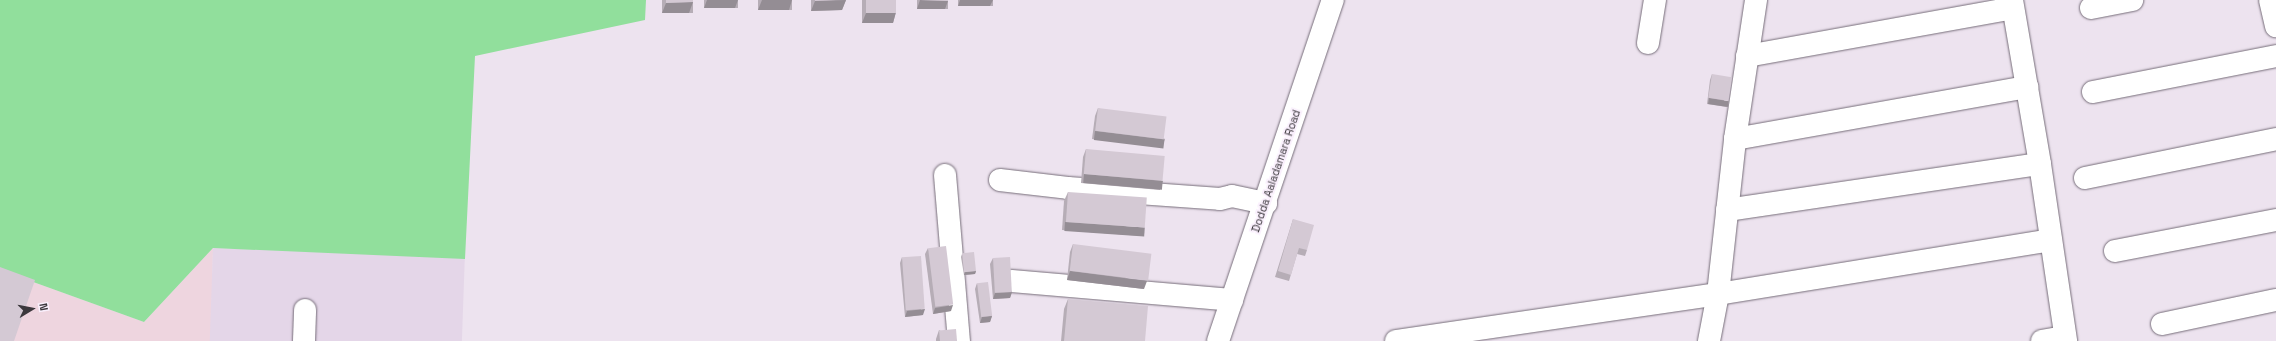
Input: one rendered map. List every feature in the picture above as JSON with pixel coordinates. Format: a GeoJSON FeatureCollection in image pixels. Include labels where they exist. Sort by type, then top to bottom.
{"type":"FeatureCollection","features":[{"type":"Feature","properties":{"kind":"street","name":"Dodda Aaladamara Road"},"geometry":{"type":"LineString","coordinates":[[1218,341],[1266,203],[1333,0]]}},
{"type":"Feature","properties":{"kind":"street"},"geometry":{"type":"LineString","coordinates":[[1648,43],[1655,0]]}},
{"type":"Feature","properties":{"kind":"street"},"geometry":{"type":"LineString","coordinates":[[1709,341],[1718,294],[1735,139],[1756,0]]}},
{"type":"Feature","properties":{"kind":"street"},"geometry":{"type":"LineString","coordinates":[[2091,8],[2132,0]]}},
{"type":"Feature","properties":{"kind":"street"},"geometry":{"type":"LineString","coordinates":[[2270,0],[2276,26]]}},
{"type":"Feature","properties":{"kind":"street"},"geometry":{"type":"LineString","coordinates":[[1747,56],[2013,4],[2040,164],[2065,339],[2042,341]]}},
{"type":"Feature","properties":{"kind":"street"},"geometry":{"type":"LineString","coordinates":[[2093,92],[2276,56]]}},
{"type":"Feature","properties":{"kind":"street"},"geometry":{"type":"LineString","coordinates":[[1735,139],[2027,87]]}},
{"type":"Feature","properties":{"kind":"street"},"geometry":{"type":"LineString","coordinates":[[2085,178],[2276,139]]}},
{"type":"Feature","properties":{"kind":"street"},"geometry":{"type":"LineString","coordinates":[[1727,210],[2040,164]]}},
{"type":"Feature","properties":{"kind":"street"},"geometry":{"type":"LineString","coordinates":[[945,175],[959,341]]}},
{"type":"Feature","properties":{"kind":"street"},"geometry":{"type":"LineString","coordinates":[[1000,180],[1068,188],[1220,199],[1232,196],[1266,203]]}},
{"type":"Feature","properties":{"kind":"street"},"geometry":{"type":"LineString","coordinates":[[2115,252],[2276,220]]}},
{"type":"Feature","properties":{"kind":"street"},"geometry":{"type":"LineString","coordinates":[[1396,341],[1718,294],[2051,240]]}},
{"type":"Feature","properties":{"kind":"street"},"geometry":{"type":"LineString","coordinates":[[1011,281],[1232,300]]}},
{"type":"Feature","properties":{"kind":"street"},"geometry":{"type":"LineString","coordinates":[[2162,324],[2276,300]]}},
{"type":"Feature","properties":{"kind":"street"},"geometry":{"type":"LineString","coordinates":[[304,341],[305,310]]}},
{"type":"Feature","properties":{"kind":"shaded area"},"geometry":{"type":"Polygon","coordinates":[[[213,248],[211,341],[0,341],[0,270],[144,322],[213,248]]]}},
{"type":"Feature","properties":{"kind":"shaded area"},"geometry":{"type":"Polygon","coordinates":[[[213,248],[465,257],[462,341],[210,341],[213,248]]]}},
{"type":"Feature","properties":{"kind":"green space"},"geometry":{"type":"Polygon","coordinates":[[[0,0],[646,0],[645,20],[475,56],[465,259],[213,248],[144,322],[0,270],[0,0]]]}},
{"type":"Feature","properties":{"kind":"building"},"geometry":{"type":"Polygon","coordinates":[[[666,0],[693,0],[693,2],[666,3],[666,0]]]}},
{"type":"Feature","properties":{"kind":"building"},"geometry":{"type":"Polygon","coordinates":[[[815,0],[836,0],[815,1],[815,0]]]}},
{"type":"Feature","properties":{"kind":"building"},"geometry":{"type":"Polygon","coordinates":[[[866,0],[896,0],[896,13],[866,13],[866,0]]]}},
{"type":"Feature","properties":{"kind":"building"},"geometry":{"type":"Polygon","coordinates":[[[920,0],[948,0],[948,1],[920,0]]]}},
{"type":"Feature","properties":{"kind":"building"},"geometry":{"type":"Polygon","coordinates":[[[1712,74],[1732,77],[1728,101],[1708,98],[1712,74]]]}},
{"type":"Feature","properties":{"kind":"building"},"geometry":{"type":"Polygon","coordinates":[[[1098,108],[1166,116],[1164,139],[1095,131],[1098,108]]]}},
{"type":"Feature","properties":{"kind":"building"},"geometry":{"type":"Polygon","coordinates":[[[1086,149],[1165,156],[1163,181],[1084,174],[1086,149]]]}},
{"type":"Feature","properties":{"kind":"building"},"geometry":{"type":"Polygon","coordinates":[[[1068,192],[1147,198],[1145,227],[1066,222],[1068,192]]]}},
{"type":"Feature","properties":{"kind":"building"},"geometry":{"type":"Polygon","coordinates":[[[1293,219],[1314,225],[1307,250],[1299,248],[1291,275],[1278,271],[1293,219]]]}},
{"type":"Feature","properties":{"kind":"building"},"geometry":{"type":"Polygon","coordinates":[[[1073,244],[1151,254],[1148,280],[1070,271],[1073,244]]]}},
{"type":"Feature","properties":{"kind":"building"},"geometry":{"type":"Polygon","coordinates":[[[946,246],[953,305],[935,307],[928,248],[946,246]]]}},
{"type":"Feature","properties":{"kind":"building"},"geometry":{"type":"Polygon","coordinates":[[[974,252],[976,271],[964,272],[962,253],[974,252]]]}},
{"type":"Feature","properties":{"kind":"building"},"geometry":{"type":"Polygon","coordinates":[[[921,256],[925,309],[906,310],[902,257],[921,256]]]}},
{"type":"Feature","properties":{"kind":"building"},"geometry":{"type":"Polygon","coordinates":[[[1010,257],[1012,292],[995,293],[993,258],[1010,257]]]}},
{"type":"Feature","properties":{"kind":"building"},"geometry":{"type":"Polygon","coordinates":[[[0,267],[35,280],[14,341],[0,341],[0,267]]]}},
{"type":"Feature","properties":{"kind":"building"},"geometry":{"type":"Polygon","coordinates":[[[988,282],[992,316],[981,317],[977,283],[988,282]]]}},
{"type":"Feature","properties":{"kind":"building"},"geometry":{"type":"Polygon","coordinates":[[[1068,299],[1148,306],[1145,341],[1064,341],[1068,299]]]}},
{"type":"Feature","properties":{"kind":"building"},"geometry":{"type":"Polygon","coordinates":[[[956,329],[957,341],[940,341],[939,330],[956,329]]]}}]}
